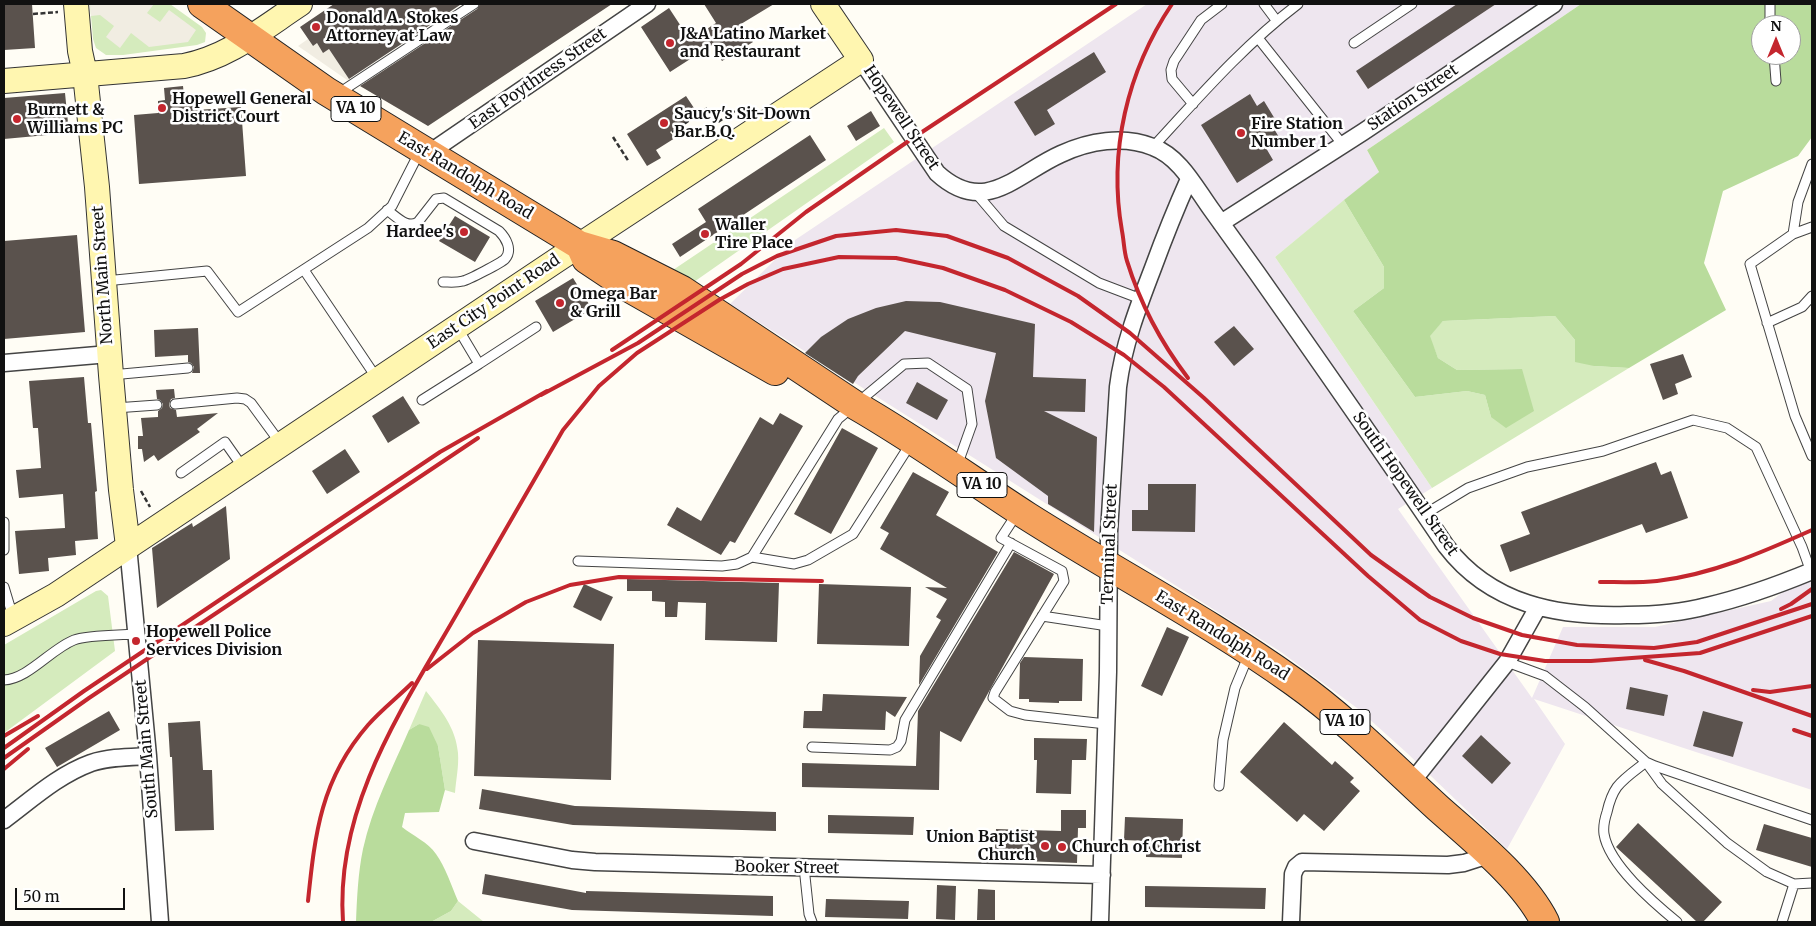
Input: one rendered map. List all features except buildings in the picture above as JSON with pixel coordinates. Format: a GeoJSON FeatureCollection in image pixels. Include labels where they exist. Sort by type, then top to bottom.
{"type":"FeatureCollection","features":[{"type":"Feature","properties":{"kind":"highway","name":"East Randolph Road"},"geometry":{"type":"LineString","coordinates":[[202,4],[334,96],[580,246],[613,255],[682,290],[855,405],[1019,510],[1250,652],[1296,683],[1328,708],[1489,855],[1518,883],[1545,922]]}},
{"type":"Feature","properties":{"kind":"street"},"geometry":{"type":"LineString","coordinates":[[4,81],[184,66],[204,62],[249,38],[300,4]]}},
{"type":"Feature","properties":{"kind":"street","name":"East Poythress Street"},"geometry":{"type":"LineString","coordinates":[[425,151],[647,4]]}},
{"type":"Feature","properties":{"kind":"street","name":"Hopewell Street"},"geometry":{"type":"LineString","coordinates":[[823,4],[937,173],[949,184],[961,190],[974,192],[991,191],[1017,180],[1059,154],[1079,146],[1119,141],[1138,142],[1167,154],[1179,165],[1189,179]]}},
{"type":"Feature","properties":{"kind":"street","name":"Station Street"},"geometry":{"type":"LineString","coordinates":[[1221,223],[1343,145],[1554,4]]}},
{"type":"Feature","properties":{"kind":"street","name":"North Main Street"},"geometry":{"type":"LineString","coordinates":[[70,8],[85,74],[97,187],[121,490],[128,546]]}},
{"type":"Feature","properties":{"kind":"street","name":"East City Point Road"},"geometry":{"type":"LineString","coordinates":[[9,622],[56,596],[281,444],[861,60]]}},
{"type":"Feature","properties":{"kind":"street","name":"South Hopewell Street"},"geometry":{"type":"LineString","coordinates":[[1189,179],[1366,427],[1457,560],[1475,576],[1492,587],[1538,607],[1561,612],[1609,616],[1647,615],[1715,604],[1812,572]]}},
{"type":"Feature","properties":{"kind":"street","name":"Terminal Street"},"geometry":{"type":"LineString","coordinates":[[1100,922],[1111,503],[1118,387],[1121,365],[1141,299],[1174,212],[1189,179]]}},
{"type":"Feature","properties":{"kind":"street"},"geometry":{"type":"LineString","coordinates":[[4,364],[110,364]]}},
{"type":"Feature","properties":{"kind":"street","name":"South Main Street"},"geometry":{"type":"LineString","coordinates":[[128,546],[148,756],[160,922]]}},
{"type":"Feature","properties":{"kind":"street"},"geometry":{"type":"LineString","coordinates":[[1411,782],[1507,662],[1538,607]]}},
{"type":"Feature","properties":{"kind":"street"},"geometry":{"type":"LineString","coordinates":[[4,820],[73,771],[107,759],[148,756]]}},
{"type":"Feature","properties":{"kind":"street","name":"Booker Street"},"geometry":{"type":"LineString","coordinates":[[474,841],[572,860],[595,862],[1102,875]]}},
{"type":"Feature","properties":{"kind":"street"},"geometry":{"type":"LineString","coordinates":[[1292,922],[1293,874],[1296,867],[1302,862],[1448,865],[1464,863],[1489,855]]}},
{"type":"Feature","properties":{"kind":"lane"},"geometry":{"type":"LineString","coordinates":[[334,96],[474,4]]}},
{"type":"Feature","properties":{"kind":"lane"},"geometry":{"type":"LineString","coordinates":[[1193,104],[1172,79],[1171,70],[1174,61],[1201,20],[1222,4]]}},
{"type":"Feature","properties":{"kind":"lane"},"geometry":{"type":"LineString","coordinates":[[1264,4],[1276,20]]}},
{"type":"Feature","properties":{"kind":"lane"},"geometry":{"type":"LineString","coordinates":[[1153,147],[1276,20],[1298,4]]}},
{"type":"Feature","properties":{"kind":"lane"},"geometry":{"type":"LineString","coordinates":[[1354,43],[1412,4]]}},
{"type":"Feature","properties":{"kind":"lane"},"geometry":{"type":"LineString","coordinates":[[1258,38],[1343,145]]}},
{"type":"Feature","properties":{"kind":"lane"},"geometry":{"type":"LineString","coordinates":[[1775,65],[1776,80]]}},
{"type":"Feature","properties":{"kind":"lane"},"geometry":{"type":"LineString","coordinates":[[104,281],[207,271],[238,312],[368,228],[392,206],[425,151]]}},
{"type":"Feature","properties":{"kind":"lane"},"geometry":{"type":"LineString","coordinates":[[1794,234],[1798,202],[1812,164]]}},
{"type":"Feature","properties":{"kind":"lane"},"geometry":{"type":"LineString","coordinates":[[974,192],[1004,226],[1099,283],[1141,299]]}},
{"type":"Feature","properties":{"kind":"lane"},"geometry":{"type":"LineString","coordinates":[[387,210],[410,225],[418,222],[436,199],[444,198],[500,230],[508,244],[508,252],[504,259],[464,281],[443,282]]}},
{"type":"Feature","properties":{"kind":"lane"},"geometry":{"type":"LineString","coordinates":[[1812,227],[1794,234],[1750,264],[1795,416],[1812,456]]}},
{"type":"Feature","properties":{"kind":"lane"},"geometry":{"type":"LineString","coordinates":[[304,270],[378,380]]}},
{"type":"Feature","properties":{"kind":"lane"},"geometry":{"type":"LineString","coordinates":[[1767,323],[1802,307],[1812,296]]}},
{"type":"Feature","properties":{"kind":"lane"},"geometry":{"type":"LineString","coordinates":[[457,327],[480,364]]}},
{"type":"Feature","properties":{"kind":"lane"},"geometry":{"type":"LineString","coordinates":[[422,400],[536,327]]}},
{"type":"Feature","properties":{"kind":"lane"},"geometry":{"type":"LineString","coordinates":[[578,561],[722,566],[737,564],[752,557],[838,419],[904,364],[928,363],[967,389],[972,424],[956,469]]}},
{"type":"Feature","properties":{"kind":"lane"},"geometry":{"type":"LineString","coordinates":[[110,364],[188,368]]}},
{"type":"Feature","properties":{"kind":"lane"},"geometry":{"type":"LineString","coordinates":[[175,404],[236,398],[245,399],[251,403],[281,444]]}},
{"type":"Feature","properties":{"kind":"lane"},"geometry":{"type":"LineString","coordinates":[[114,408],[157,405]]}},
{"type":"Feature","properties":{"kind":"lane"},"geometry":{"type":"LineString","coordinates":[[1425,514],[1468,488],[1527,467],[1602,451],[1693,420],[1727,428],[1756,447],[1812,572]]}},
{"type":"Feature","properties":{"kind":"lane"},"geometry":{"type":"LineString","coordinates":[[752,557],[794,564],[808,560],[853,534],[912,440]]}},
{"type":"Feature","properties":{"kind":"lane"},"geometry":{"type":"LineString","coordinates":[[181,473],[225,442],[244,469]]}},
{"type":"Feature","properties":{"kind":"lane"},"geometry":{"type":"LineString","coordinates":[[1019,510],[1001,538],[1062,571],[1064,581],[993,698],[1010,711],[1024,715],[1106,724]]}},
{"type":"Feature","properties":{"kind":"lane"},"geometry":{"type":"LineString","coordinates":[[4,522],[4,550]]}},
{"type":"Feature","properties":{"kind":"lane"},"geometry":{"type":"LineString","coordinates":[[812,747],[890,750],[898,747],[905,720],[1011,544]]}},
{"type":"Feature","properties":{"kind":"lane"},"geometry":{"type":"LineString","coordinates":[[4,587],[9,622]]}},
{"type":"Feature","properties":{"kind":"lane"},"geometry":{"type":"LineString","coordinates":[[1042,616],[1108,626]]}},
{"type":"Feature","properties":{"kind":"lane"},"geometry":{"type":"LineString","coordinates":[[4,680],[12,680],[23,674],[67,643],[77,639],[136,634]]}},
{"type":"Feature","properties":{"kind":"lane"},"geometry":{"type":"LineString","coordinates":[[1219,786],[1222,740],[1236,688],[1250,652]]}},
{"type":"Feature","properties":{"kind":"lane"},"geometry":{"type":"LineString","coordinates":[[1507,662],[1545,676],[1585,707],[1646,762],[1662,784],[1727,843],[1767,872],[1794,884],[1812,882]]}},
{"type":"Feature","properties":{"kind":"lane"},"geometry":{"type":"LineString","coordinates":[[1646,762],[1812,820]]}},
{"type":"Feature","properties":{"kind":"lane"},"geometry":{"type":"LineString","coordinates":[[1646,762],[1625,778],[1616,788],[1605,819],[1604,834],[1609,848],[1620,867],[1650,900],[1677,922]]}},
{"type":"Feature","properties":{"kind":"lane"},"geometry":{"type":"LineString","coordinates":[[804,867],[809,914],[812,922]]}},
{"type":"Feature","properties":{"kind":"lane"},"geometry":{"type":"LineString","coordinates":[[1782,922],[1794,884]]}},
{"type":"Feature","properties":{"kind":"path"},"geometry":{"type":"LineString","coordinates":[[33,14],[70,8]]}},
{"type":"Feature","properties":{"kind":"path"},"geometry":{"type":"LineString","coordinates":[[672,132],[709,107]]}},
{"type":"Feature","properties":{"kind":"path"},"geometry":{"type":"LineString","coordinates":[[718,122],[741,107]]}},
{"type":"Feature","properties":{"kind":"path"},"geometry":{"type":"LineString","coordinates":[[613,137],[629,162]]}},
{"type":"Feature","properties":{"kind":"path"},"geometry":{"type":"LineString","coordinates":[[140,488],[150,507]]}},
{"type":"Feature","properties":{"kind":"shaded area"},"geometry":{"type":"Polygon","coordinates":[[[90,4],[154,4],[147,13],[160,22],[169,10],[196,30],[188,42],[149,47],[131,33],[120,48],[106,37],[114,26],[100,15],[91,16],[90,4]]]}},
{"type":"Feature","properties":{"kind":"shaded area"},"geometry":{"type":"Polygon","coordinates":[[[1147,4],[1581,4],[1367,150],[1379,172],[1275,257],[1432,488],[1398,509],[1532,698],[1563,627],[1655,627],[1771,601],[1812,570],[1812,790],[1534,699],[1565,744],[1507,849],[1357,708],[1281,652],[730,304],[795,240],[1147,4]]]}},
{"type":"Feature","properties":{"kind":"shaded area"},"geometry":{"type":"Polygon","coordinates":[[[308,39],[313,46],[317,43],[323,52],[329,49],[350,82],[298,46],[308,39]]]}},
{"type":"Feature","properties":{"kind":"green space"},"geometry":{"type":"Polygon","coordinates":[[[90,4],[170,4],[202,27],[206,33],[205,42],[197,45],[123,55],[106,55],[96,48],[93,39],[90,4]]]}},
{"type":"Feature","properties":{"kind":"green space"},"geometry":{"type":"Polygon","coordinates":[[[1581,4],[1812,4],[1812,137],[1798,156],[1723,191],[1704,263],[1726,310],[1629,368],[1594,366],[1575,362],[1575,340],[1555,316],[1443,321],[1430,336],[1438,358],[1457,370],[1522,369],[1534,411],[1506,428],[1491,417],[1485,395],[1467,391],[1415,397],[1353,311],[1384,288],[1384,267],[1344,200],[1379,172],[1367,150],[1581,4]]]}},
{"type":"Feature","properties":{"kind":"green space"},"geometry":{"type":"Polygon","coordinates":[[[884,128],[894,142],[691,284],[670,272],[884,128]]]}},
{"type":"Feature","properties":{"kind":"green space"},"geometry":{"type":"Polygon","coordinates":[[[1344,200],[1384,267],[1384,288],[1353,311],[1415,397],[1467,391],[1485,395],[1491,417],[1522,369],[1457,370],[1438,358],[1429,336],[1443,321],[1555,316],[1594,366],[1629,368],[1432,488],[1275,257],[1344,200]]]}},
{"type":"Feature","properties":{"kind":"green space"},"geometry":{"type":"Polygon","coordinates":[[[101,590],[108,596],[115,651],[4,733],[4,645],[96,591],[101,590]]]}},
{"type":"Feature","properties":{"kind":"green space"},"geometry":{"type":"Polygon","coordinates":[[[426,691],[451,727],[457,744],[458,768],[455,793],[445,790],[438,746],[419,724],[409,730],[426,691]]]}},
{"type":"Feature","properties":{"kind":"green space"},"geometry":{"type":"Polygon","coordinates":[[[419,724],[429,727],[438,746],[445,790],[439,812],[405,813],[402,827],[433,850],[445,870],[458,901],[451,911],[431,922],[356,922],[361,858],[367,834],[383,789],[409,730],[419,724]]]}},
{"type":"Feature","properties":{"kind":"green space"},"geometry":{"type":"Polygon","coordinates":[[[458,901],[484,922],[431,922],[451,911],[458,901]]]}},
{"type":"Feature","properties":{"kind":"railway"},"geometry":{"type":"LineString","coordinates":[[612,350],[741,264],[806,212],[913,138],[1116,4]]}},
{"type":"Feature","properties":{"kind":"railway"},"geometry":{"type":"LineString","coordinates":[[1172,4],[1156,30],[1143,57],[1125,113],[1120,142],[1118,201],[1126,258],[1132,277],[1145,308],[1161,337],[1188,378]]}},
{"type":"Feature","properties":{"kind":"railway"},"geometry":{"type":"LineString","coordinates":[[541,395],[638,343],[742,274],[777,256],[836,236],[896,230],[947,236],[1008,258],[1078,296],[1130,333],[1204,398],[1371,555],[1430,597],[1473,618],[1522,635],[1577,645],[1654,648],[1697,642],[1812,604]]}},
{"type":"Feature","properties":{"kind":"railway"},"geometry":{"type":"LineString","coordinates":[[343,922],[343,880],[349,840],[360,800],[375,762],[413,689],[563,430],[599,386],[637,353],[719,300],[748,284],[783,269],[839,257],[896,258],[943,268],[1005,290],[1071,322],[1124,355],[1164,387],[1368,576],[1420,620],[1461,641],[1500,654],[1545,661],[1591,661],[1700,653],[1812,616]]}},
{"type":"Feature","properties":{"kind":"railway"},"geometry":{"type":"LineString","coordinates":[[4,748],[84,691],[440,452],[547,391]]}},
{"type":"Feature","properties":{"kind":"railway"},"geometry":{"type":"LineString","coordinates":[[179,638],[478,438]]}},
{"type":"Feature","properties":{"kind":"railway"},"geometry":{"type":"LineString","coordinates":[[1600,582],[1657,581],[1697,574],[1736,562],[1812,530]]}},
{"type":"Feature","properties":{"kind":"railway"},"geometry":{"type":"LineString","coordinates":[[427,669],[473,633],[526,602],[570,585],[619,577],[822,581]]}},
{"type":"Feature","properties":{"kind":"railway"},"geometry":{"type":"LineString","coordinates":[[1781,609],[1812,589]]}},
{"type":"Feature","properties":{"kind":"railway"},"geometry":{"type":"LineString","coordinates":[[4,758],[183,635]]}},
{"type":"Feature","properties":{"kind":"railway"},"geometry":{"type":"LineString","coordinates":[[1645,660],[1684,671],[1812,716]]}},
{"type":"Feature","properties":{"kind":"railway"},"geometry":{"type":"LineString","coordinates":[[308,901],[318,830],[330,786],[352,745],[378,714],[412,683]]}},
{"type":"Feature","properties":{"kind":"railway"},"geometry":{"type":"LineString","coordinates":[[1753,690],[1770,692],[1812,686]]}},
{"type":"Feature","properties":{"kind":"railway"},"geometry":{"type":"LineString","coordinates":[[4,736],[38,716]]}},
{"type":"Feature","properties":{"kind":"railway"},"geometry":{"type":"LineString","coordinates":[[1794,730],[1812,736]]}},
{"type":"Feature","properties":{"kind":"railway"},"geometry":{"type":"LineString","coordinates":[[4,769],[28,749]]}},
{"type":"Feature","properties":{"kind":"place","name":"Donald A. Stokes Attorney at Law"},"geometry":{"type":"Point","coordinates":[316,27]}},
{"type":"Feature","properties":{"kind":"place","name":"J&A Latino Market and Restaurant"},"geometry":{"type":"Point","coordinates":[670,43]}},
{"type":"Feature","properties":{"kind":"place","name":"Hopewell General District Court"},"geometry":{"type":"Point","coordinates":[162,108]}},
{"type":"Feature","properties":{"kind":"place","name":"Burnett & Williams PC"},"geometry":{"type":"Point","coordinates":[17,119]}},
{"type":"Feature","properties":{"kind":"place","name":"Saucy's Sit-Down Bar.B.Q."},"geometry":{"type":"Point","coordinates":[664,123]}},
{"type":"Feature","properties":{"kind":"place","name":"Fire Station Number 1"},"geometry":{"type":"Point","coordinates":[1241,133]}},
{"type":"Feature","properties":{"kind":"place","name":"Hardee's"},"geometry":{"type":"Point","coordinates":[464,232]}},
{"type":"Feature","properties":{"kind":"place","name":"Waller Tire Place"},"geometry":{"type":"Point","coordinates":[705,234]}},
{"type":"Feature","properties":{"kind":"place","name":"Omega Bar & Grill"},"geometry":{"type":"Point","coordinates":[560,303]}},
{"type":"Feature","properties":{"kind":"place","name":"Hopewell Police Services Division"},"geometry":{"type":"Point","coordinates":[136,641]}},
{"type":"Feature","properties":{"kind":"place","name":"Union Baptist Church"},"geometry":{"type":"Point","coordinates":[1045,846]}},
{"type":"Feature","properties":{"kind":"place","name":"Church of Christ"},"geometry":{"type":"Point","coordinates":[1062,847]}}]}
